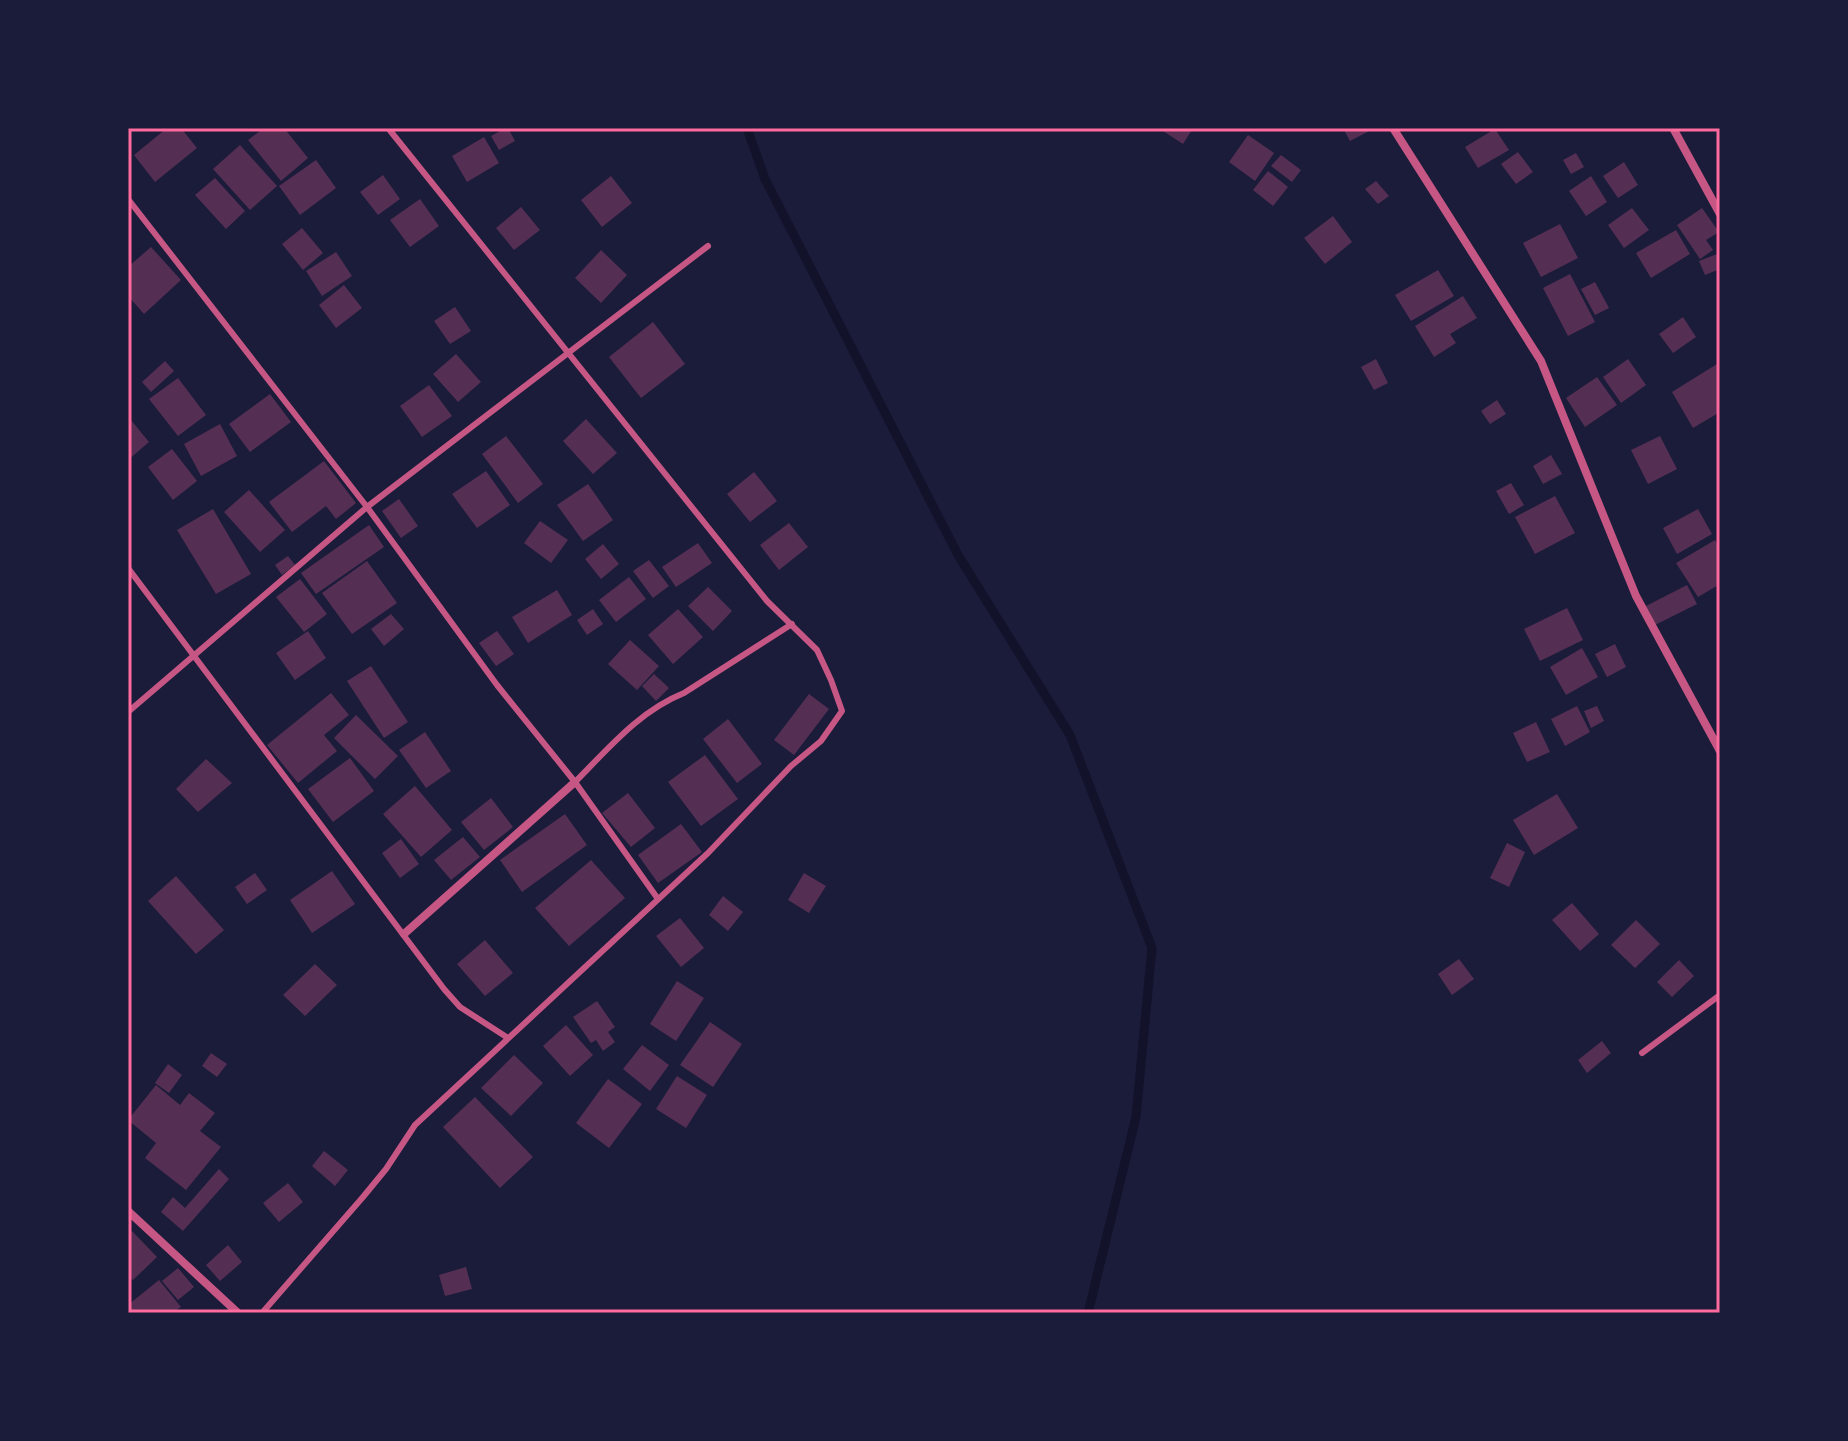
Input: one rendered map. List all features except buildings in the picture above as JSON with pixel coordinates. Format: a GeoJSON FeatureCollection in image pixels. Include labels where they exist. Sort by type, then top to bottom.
{"type":"FeatureCollection","features":[{"type":"Feature","properties":{"kind":"street"},"geometry":{"type":"LineString","coordinates":[[1393,128],[1541,361],[1636,596],[1720,751]]}},
{"type":"Feature","properties":{"kind":"street"},"geometry":{"type":"LineString","coordinates":[[1673,128],[1720,214]]}},
{"type":"Feature","properties":{"kind":"street"},"geometry":{"type":"LineString","coordinates":[[404,934],[575,782]]}},
{"type":"Feature","properties":{"kind":"street"},"geometry":{"type":"LineString","coordinates":[[128,1211],[238,1313]]}},
{"type":"Feature","properties":{"kind":"lane"},"geometry":{"type":"LineString","coordinates":[[262,1313],[386,1169],[415,1125],[708,853],[791,766],[821,741],[842,711],[817,650],[767,601],[388,128]]}},
{"type":"Feature","properties":{"kind":"lane"},"geometry":{"type":"LineString","coordinates":[[128,199],[367,507],[497,685],[575,782],[658,899]]}},
{"type":"Feature","properties":{"kind":"lane"},"geometry":{"type":"LineString","coordinates":[[128,712],[367,507],[708,246]]}},
{"type":"Feature","properties":{"kind":"lane"},"geometry":{"type":"LineString","coordinates":[[128,568],[444,989],[460,1007],[508,1038]]}},
{"type":"Feature","properties":{"kind":"lane"},"geometry":{"type":"LineString","coordinates":[[575,782],[631,725],[792,624]]}},
{"type":"Feature","properties":{"kind":"lane"},"geometry":{"type":"LineString","coordinates":[[1642,1053],[1720,995]]}},
{"type":"Feature","properties":{"kind":"waterway"},"geometry":{"type":"LineString","coordinates":[[747,128],[765,179],[958,555],[1070,735],[1152,948],[1136,1117],[1088,1313]]}}]}
